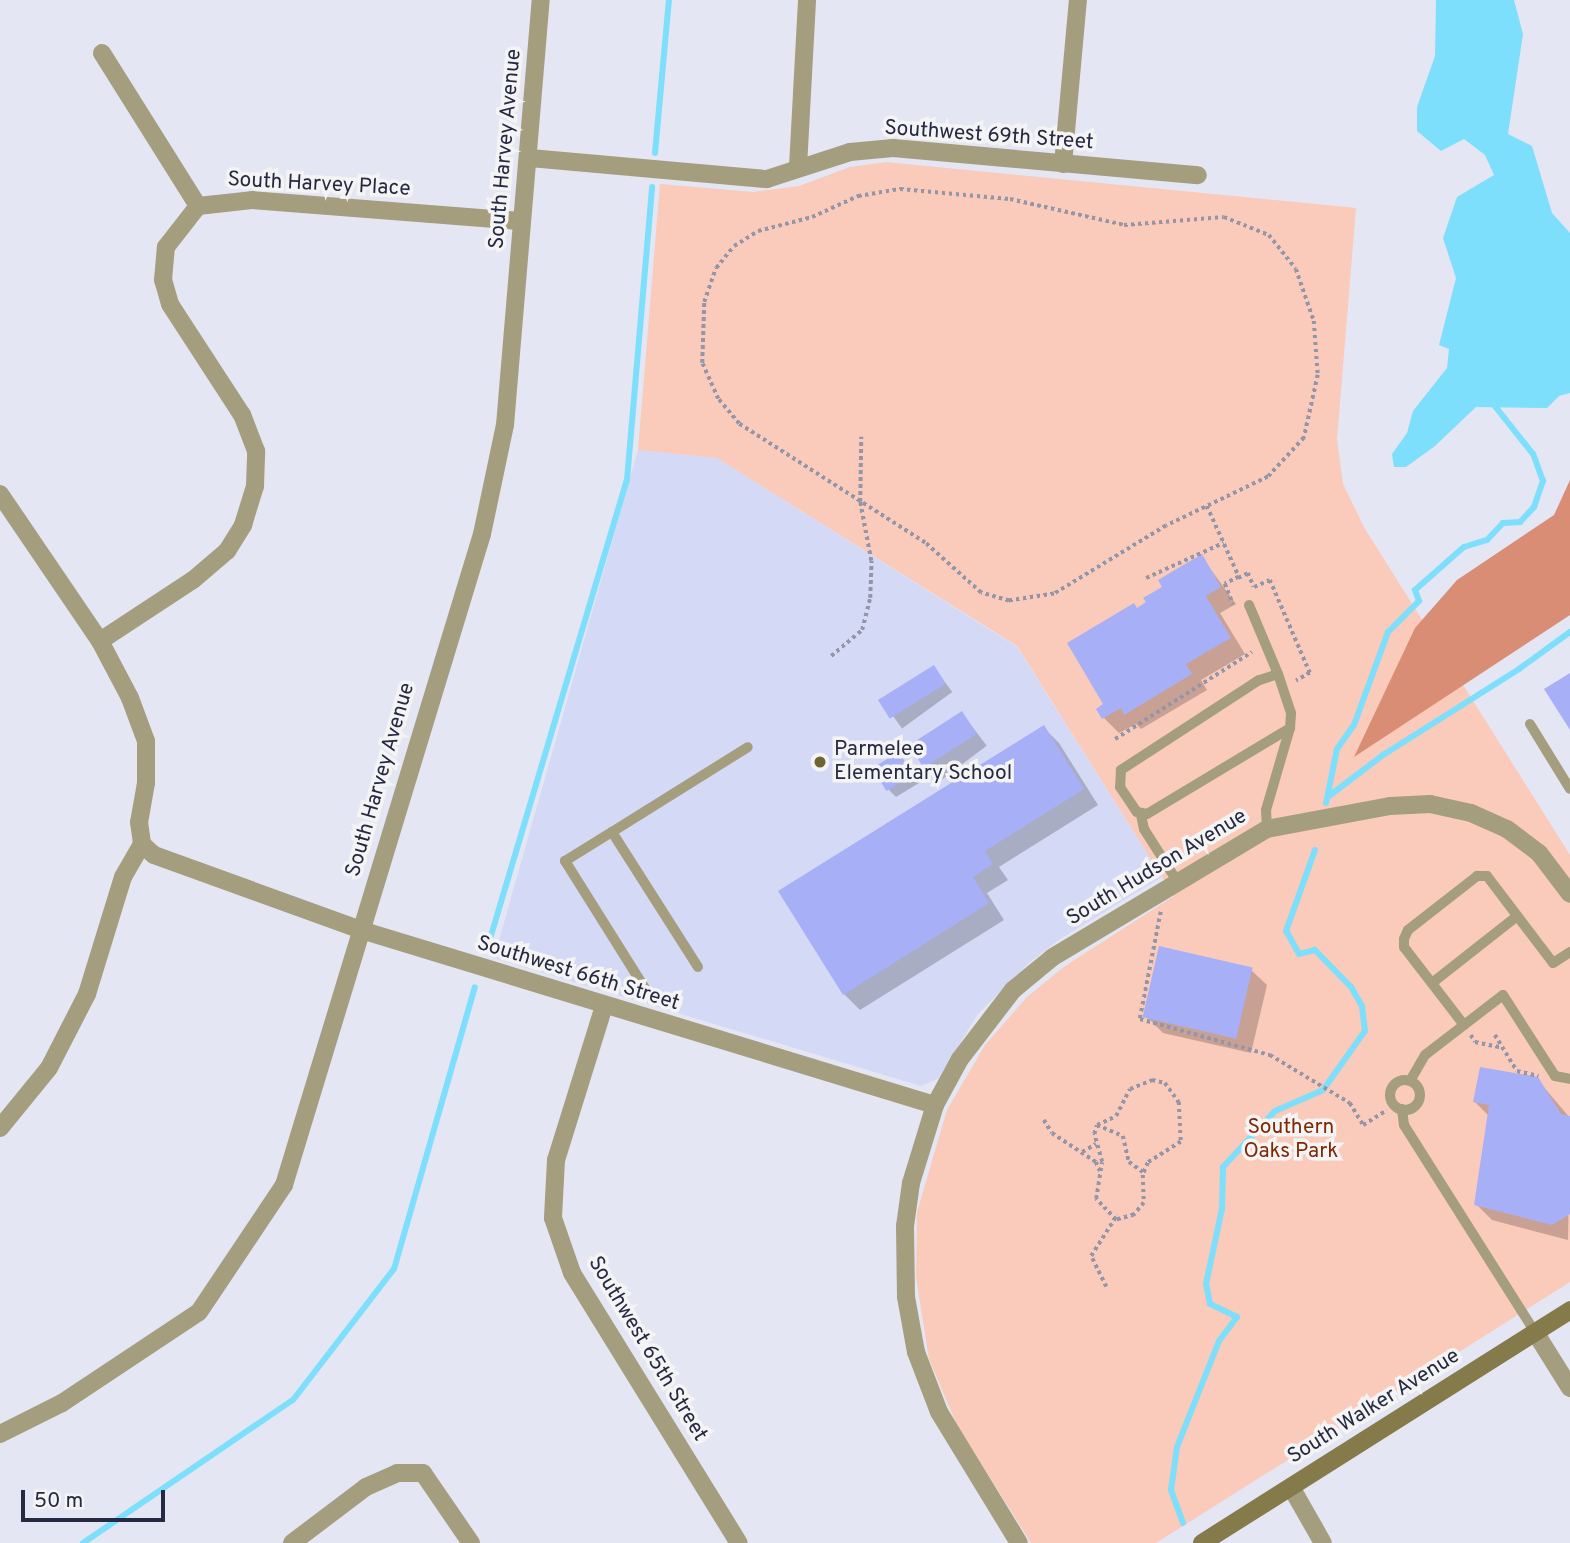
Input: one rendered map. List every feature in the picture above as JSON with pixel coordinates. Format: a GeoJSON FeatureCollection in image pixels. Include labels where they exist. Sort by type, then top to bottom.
{"type":"FeatureCollection","features":[{"type":"Feature","properties":{"kind":"main road","name":"South Walker Avenue"},"geometry":{"type":"LineString","coordinates":[[1202,1543],[1570,1310]]}},
{"type":"Feature","properties":{"kind":"street","name":"South Harvey Avenue"},"geometry":{"type":"LineString","coordinates":[[0,1434],[61,1403],[199,1312],[284,1185],[482,534],[505,425],[519,292],[519,221],[530,158],[541,0]]}},
{"type":"Feature","properties":{"kind":"street"},"geometry":{"type":"LineString","coordinates":[[798,167],[807,0]]}},
{"type":"Feature","properties":{"kind":"street"},"geometry":{"type":"LineString","coordinates":[[1063,164],[1078,0]]}},
{"type":"Feature","properties":{"kind":"street"},"geometry":{"type":"LineString","coordinates":[[102,53],[198,206]]}},
{"type":"Feature","properties":{"kind":"street","name":"Southwest 69th Street"},"geometry":{"type":"LineString","coordinates":[[530,158],[767,179],[850,152],[893,148],[1198,175]]}},
{"type":"Feature","properties":{"kind":"street","name":"South Harvey Place"},"geometry":{"type":"LineString","coordinates":[[100,641],[193,580],[227,551],[243,526],[255,486],[256,451],[242,415],[170,304],[163,280],[166,247],[198,206],[252,200],[519,221]]}},
{"type":"Feature","properties":{"kind":"street"},"geometry":{"type":"LineString","coordinates":[[0,494],[100,641],[146,741],[146,783],[139,822],[142,844],[123,877],[87,994],[49,1068],[0,1128]]}},
{"type":"Feature","properties":{"kind":"street","name":"South Hudson Avenue"},"geometry":{"type":"LineString","coordinates":[[934,1105],[960,1059],[1013,990],[1053,957],[1267,828],[1390,806],[1430,804],[1471,813],[1507,829],[1539,853],[1570,894]]}},
{"type":"Feature","properties":{"kind":"street","name":"Southwest 66th Street"},"geometry":{"type":"LineString","coordinates":[[142,844],[154,855],[191,871],[361,930],[934,1105]]}},
{"type":"Feature","properties":{"kind":"street","name":"Southwest 65th Street"},"geometry":{"type":"LineString","coordinates":[[604,1006],[556,1160],[552,1218],[572,1273],[739,1543]]}},
{"type":"Feature","properties":{"kind":"street"},"geometry":{"type":"LineString","coordinates":[[934,1105],[911,1183],[905,1226],[906,1297],[916,1352],[939,1412],[1019,1543]]}},
{"type":"Feature","properties":{"kind":"street"},"geometry":{"type":"LineString","coordinates":[[1535,1332],[1570,1388]]}},
{"type":"Feature","properties":{"kind":"street"},"geometry":{"type":"LineString","coordinates":[[292,1543],[366,1487],[397,1473],[423,1473],[471,1543]]}},
{"type":"Feature","properties":{"kind":"street"},"geometry":{"type":"LineString","coordinates":[[1291,1487],[1323,1543]]}},
{"type":"Feature","properties":{"kind":"lane"},"geometry":{"type":"LineString","coordinates":[[1249,605],[1291,713],[1290,728],[1266,810],[1267,828]]}},
{"type":"Feature","properties":{"kind":"lane"},"geometry":{"type":"LineString","coordinates":[[1177,881],[1149,837],[1141,815],[1120,787],[1121,770],[1259,680],[1278,674]]}},
{"type":"Feature","properties":{"kind":"lane"},"geometry":{"type":"LineString","coordinates":[[1530,724],[1566,775],[1570,789]]}},
{"type":"Feature","properties":{"kind":"lane"},"geometry":{"type":"LineString","coordinates":[[1141,815],[1290,728]]}},
{"type":"Feature","properties":{"kind":"lane"},"geometry":{"type":"LineString","coordinates":[[652,998],[565,861],[748,747]]}},
{"type":"Feature","properties":{"kind":"lane"},"geometry":{"type":"LineString","coordinates":[[612,832],[698,967]]}},
{"type":"Feature","properties":{"kind":"lane"},"geometry":{"type":"LineString","coordinates":[[1464,1025],[1404,947],[1408,930],[1477,876],[1487,876],[1553,963],[1570,952]]}},
{"type":"Feature","properties":{"kind":"lane"},"geometry":{"type":"LineString","coordinates":[[1432,983],[1517,916]]}},
{"type":"Feature","properties":{"kind":"lane"},"geometry":{"type":"LineString","coordinates":[[1410,1081],[1425,1055],[1503,995],[1555,1076],[1570,1079]]}},
{"type":"Feature","properties":{"kind":"lane"},"geometry":{"type":"LineString","coordinates":[[1398,1107],[1410,1109],[1419,1100],[1418,1088],[1410,1081],[1400,1081],[1392,1088],[1398,1107],[1405,1125],[1535,1332]]}},
{"type":"Feature","properties":{"kind":"path"},"geometry":{"type":"LineString","coordinates":[[900,189],[1010,199],[1124,225],[1224,217],[1269,235],[1285,251],[1306,293],[1317,344],[1311,420],[1291,455],[1274,473],[1207,506],[1129,546],[1054,594],[1009,601],[968,585],[925,543],[762,441],[727,412],[702,363],[700,322],[716,268],[746,237],[812,217],[858,195],[900,189]]}},
{"type":"Feature","properties":{"kind":"path"},"geometry":{"type":"LineString","coordinates":[[831,656],[862,630],[870,598],[871,561],[860,502],[861,437]]}},
{"type":"Feature","properties":{"kind":"path"},"geometry":{"type":"LineString","coordinates":[[1207,506],[1239,578],[1225,584],[1234,606]]}},
{"type":"Feature","properties":{"kind":"path"},"geometry":{"type":"LineString","coordinates":[[1146,578],[1223,543]]}},
{"type":"Feature","properties":{"kind":"path"},"geometry":{"type":"LineString","coordinates":[[1115,739],[1254,651],[1249,640]]}},
{"type":"Feature","properties":{"kind":"path"},"geometry":{"type":"LineString","coordinates":[[1163,906],[1140,1019],[1252,1047],[1350,1103],[1363,1125],[1398,1107]]}},
{"type":"Feature","properties":{"kind":"path"},"geometry":{"type":"LineString","coordinates":[[1464,1025],[1475,1042],[1503,1048]]}},
{"type":"Feature","properties":{"kind":"path"},"geometry":{"type":"LineString","coordinates":[[1495,1035],[1517,1071],[1540,1076],[1545,1084]]}},
{"type":"Feature","properties":{"kind":"path"},"geometry":{"type":"LineString","coordinates":[[1152,1080],[1172,1090],[1182,1116],[1181,1142],[1148,1163],[1143,1172],[1143,1203],[1134,1215],[1116,1217],[1096,1199],[1101,1173],[1097,1125],[1116,1116],[1123,1096],[1140,1083],[1152,1080]]}},
{"type":"Feature","properties":{"kind":"path"},"geometry":{"type":"LineString","coordinates":[[1044,1120],[1052,1133],[1096,1162],[1101,1173]]}},
{"type":"Feature","properties":{"kind":"path"},"geometry":{"type":"LineString","coordinates":[[1097,1125],[1123,1136],[1129,1162],[1143,1172]]}},
{"type":"Feature","properties":{"kind":"path"},"geometry":{"type":"LineString","coordinates":[[1082,1153],[1097,1144]]}},
{"type":"Feature","properties":{"kind":"path"},"geometry":{"type":"LineString","coordinates":[[1106,1287],[1091,1256],[1116,1217]]}},
{"type":"Feature","properties":{"kind":"shaded area","name":"Parmelee Elementary School"},"geometry":{"type":"Polygon","coordinates":[[[638,450],[717,458],[1017,647],[1162,877],[1060,939],[1029,963],[977,1015],[939,1078],[921,1086],[494,958],[638,450]]]}},
{"type":"Feature","properties":{"kind":"shaded area"},"geometry":{"type":"Polygon","coordinates":[[[1570,480],[1570,615],[1354,757],[1415,628],[1457,580],[1554,515],[1570,480]]]}},
{"type":"Feature","properties":{"kind":"green space","name":"Southern Oaks Park"},"geometry":{"type":"Polygon","coordinates":[[[886,162],[1356,208],[1337,439],[1343,484],[1365,529],[1570,855],[1570,1282],[1156,1543],[1031,1543],[957,1425],[929,1359],[916,1277],[917,1212],[947,1110],[985,1045],[1027,997],[1065,966],[1174,896],[1017,646],[717,458],[638,450],[660,184],[753,192],[799,186],[850,167],[886,162]]]}},
{"type":"Feature","properties":{"kind":"water"},"geometry":{"type":"Polygon","coordinates":[[[1436,0],[1514,0],[1523,34],[1508,134],[1532,146],[1552,213],[1570,233],[1570,393],[1559,396],[1547,408],[1476,407],[1435,446],[1406,467],[1394,467],[1392,454],[1407,433],[1413,411],[1447,368],[1449,349],[1439,345],[1456,278],[1443,238],[1457,197],[1494,175],[1485,155],[1464,139],[1441,151],[1417,131],[1417,107],[1435,56],[1436,0]]]}},
{"type":"Feature","properties":{"kind":"building"},"geometry":{"type":"Polygon","coordinates":[[[1202,554],[1221,587],[1206,596],[1231,638],[1186,664],[1192,674],[1124,715],[1121,708],[1102,719],[1096,709],[1103,704],[1067,643],[1134,603],[1137,608],[1146,602],[1143,598],[1162,587],[1158,580],[1202,554]]]}},
{"type":"Feature","properties":{"kind":"building"},"geometry":{"type":"Polygon","coordinates":[[[934,665],[946,684],[890,719],[878,700],[934,665]]]}},
{"type":"Feature","properties":{"kind":"building"},"geometry":{"type":"Polygon","coordinates":[[[1570,673],[1570,730],[1544,689],[1570,673]]]}},
{"type":"Feature","properties":{"kind":"building"},"geometry":{"type":"Polygon","coordinates":[[[962,711],[977,734],[924,768],[909,745],[962,711]]]}},
{"type":"Feature","properties":{"kind":"building"},"geometry":{"type":"Polygon","coordinates":[[[1044,725],[1084,789],[985,851],[993,864],[973,877],[989,903],[843,995],[778,891],[1044,725]]]}},
{"type":"Feature","properties":{"kind":"building"},"geometry":{"type":"Polygon","coordinates":[[[899,752],[913,775],[886,791],[872,768],[899,752]]]}},
{"type":"Feature","properties":{"kind":"building"},"geometry":{"type":"Polygon","coordinates":[[[1159,946],[1253,968],[1236,1039],[1143,1017],[1159,946]]]}},
{"type":"Feature","properties":{"kind":"building"},"geometry":{"type":"Polygon","coordinates":[[[1480,1067],[1538,1077],[1561,1114],[1570,1116],[1570,1214],[1552,1225],[1474,1205],[1489,1105],[1473,1102],[1480,1067]]]}},
{"type":"Feature","properties":{"kind":"waterway"},"geometry":{"type":"LineString","coordinates":[[655,153],[669,0]]}},
{"type":"Feature","properties":{"kind":"waterway"},"geometry":{"type":"LineString","coordinates":[[487,949],[627,480],[652,187]]}},
{"type":"Feature","properties":{"kind":"waterway"},"geometry":{"type":"LineString","coordinates":[[1326,803],[1337,749],[1354,725],[1388,632],[1419,601],[1415,590],[1464,547],[1487,540],[1503,523],[1520,522],[1534,507],[1543,481],[1533,454],[1494,405]]}},
{"type":"Feature","properties":{"kind":"waterway"},"geometry":{"type":"LineString","coordinates":[[1329,796],[1383,755],[1519,669],[1570,632]]}},
{"type":"Feature","properties":{"kind":"waterway"},"geometry":{"type":"LineString","coordinates":[[1183,1523],[1171,1490],[1177,1447],[1219,1341],[1237,1317],[1210,1304],[1206,1284],[1222,1209],[1223,1167],[1275,1111],[1323,1090],[1365,1031],[1362,1006],[1351,987],[1315,950],[1299,954],[1286,931],[1315,850]]}},
{"type":"Feature","properties":{"kind":"waterway"},"geometry":{"type":"LineString","coordinates":[[83,1543],[293,1400],[394,1269],[475,987]]}},
{"type":"Feature","properties":{"kind":"place","name":"Parmelee Elementary School"},"geometry":{"type":"Point","coordinates":[820,762]}}]}
